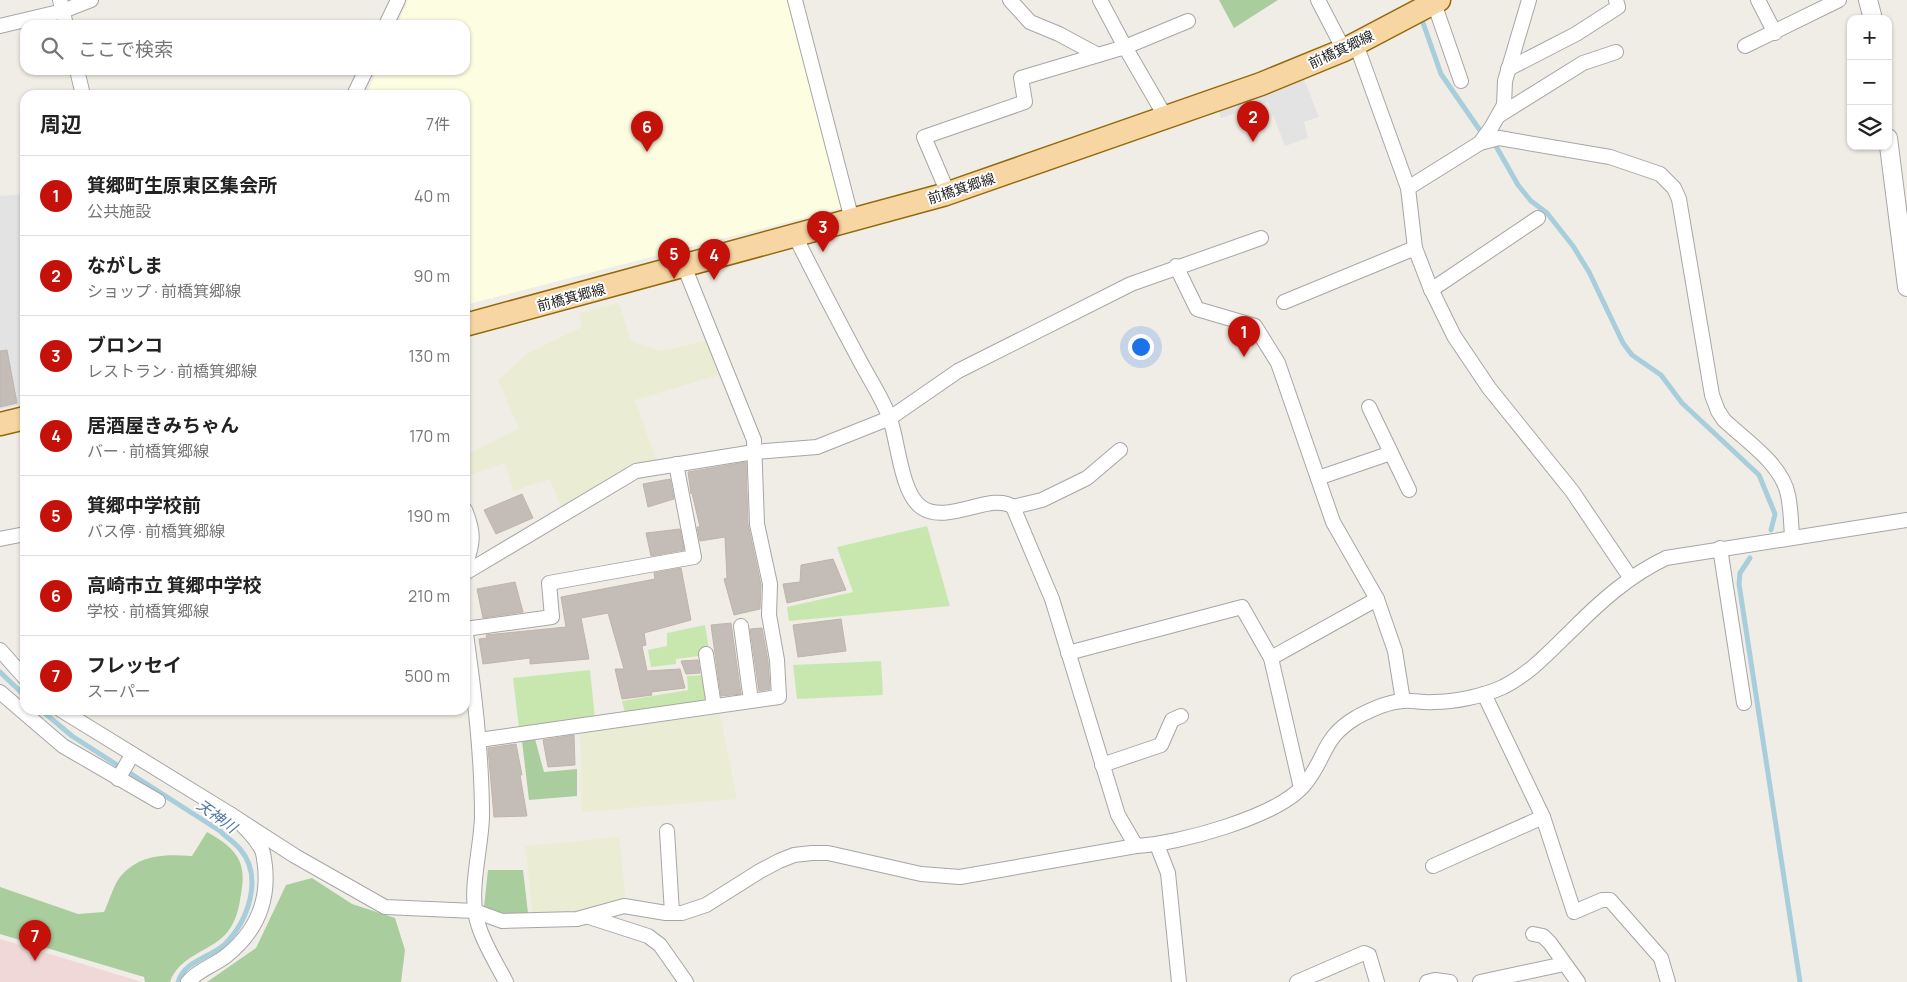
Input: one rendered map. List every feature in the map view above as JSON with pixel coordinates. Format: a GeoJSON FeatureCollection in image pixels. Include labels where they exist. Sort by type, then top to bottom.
{"type":"FeatureCollection","features":[{"type":"Feature","properties":{"kind":"main road","name":"前橋箕郷線"},"geometry":{"type":"LineString","coordinates":[[470,325],[948,193],[1261,84],[1350,47],[1429,5]]}},
{"type":"Feature","properties":{"kind":"main road"},"geometry":{"type":"LineString","coordinates":[[0,424],[20,419]]}},
{"type":"Feature","properties":{"kind":"street"},"geometry":{"type":"LineString","coordinates":[[0,26],[62,6],[91,0]]}},
{"type":"Feature","properties":{"kind":"street"},"geometry":{"type":"LineString","coordinates":[[388,20],[398,0]]}},
{"type":"Feature","properties":{"kind":"street"},"geometry":{"type":"LineString","coordinates":[[796,0],[852,220]]}},
{"type":"Feature","properties":{"kind":"street"},"geometry":{"type":"LineString","coordinates":[[1010,0],[1030,22],[1059,34],[1098,55]]}},
{"type":"Feature","properties":{"kind":"street"},"geometry":{"type":"LineString","coordinates":[[1100,0],[1165,116]]}},
{"type":"Feature","properties":{"kind":"street"},"geometry":{"type":"LineString","coordinates":[[1318,0],[1350,47],[1408,188],[1415,248],[1431,290],[1454,336],[1484,381],[1572,491],[1630,577]]}},
{"type":"Feature","properties":{"kind":"street"},"geometry":{"type":"LineString","coordinates":[[1480,143],[1504,105],[1508,69],[1528,0]]}},
{"type":"Feature","properties":{"kind":"street"},"geometry":{"type":"LineString","coordinates":[[1508,69],[1576,34],[1618,7],[1616,0]]}},
{"type":"Feature","properties":{"kind":"street"},"geometry":{"type":"LineString","coordinates":[[1758,0],[1775,33]]}},
{"type":"Feature","properties":{"kind":"street"},"geometry":{"type":"LineString","coordinates":[[1745,46],[1775,33],[1839,0]]}},
{"type":"Feature","properties":{"kind":"street"},"geometry":{"type":"LineString","coordinates":[[1868,0],[1872,15]]}},
{"type":"Feature","properties":{"kind":"street"},"geometry":{"type":"LineString","coordinates":[[1429,5],[1461,81]]}},
{"type":"Feature","properties":{"kind":"street"},"geometry":{"type":"LineString","coordinates":[[62,6],[65,20]]}},
{"type":"Feature","properties":{"kind":"street"},"geometry":{"type":"LineString","coordinates":[[948,193],[924,137],[1025,102],[1022,78],[1125,47],[1188,21]]}},
{"type":"Feature","properties":{"kind":"street"},"geometry":{"type":"LineString","coordinates":[[1497,117],[1583,63],[1616,52]]}},
{"type":"Feature","properties":{"kind":"street"},"geometry":{"type":"LineString","coordinates":[[78,75],[82,90]]}},
{"type":"Feature","properties":{"kind":"street"},"geometry":{"type":"LineString","coordinates":[[356,90],[364,75]]}},
{"type":"Feature","properties":{"kind":"street"},"geometry":{"type":"LineString","coordinates":[[1408,188],[1480,143],[1499,138],[1610,157],[1660,174],[1674,188],[1679,199],[1712,395],[1718,411],[1724,420],[1774,467],[1784,483],[1788,494],[1792,537]]}},
{"type":"Feature","properties":{"kind":"street"},"geometry":{"type":"LineString","coordinates":[[1890,150],[1907,287]]}},
{"type":"Feature","properties":{"kind":"street"},"geometry":{"type":"LineString","coordinates":[[1431,290],[1538,218]]}},
{"type":"Feature","properties":{"kind":"street"},"geometry":{"type":"LineString","coordinates":[[795,236],[890,418],[908,490],[922,508],[932,512],[952,512],[998,503],[1007,503],[1013,508],[1052,599],[1118,815],[1136,846]]}},
{"type":"Feature","properties":{"kind":"street"},"geometry":{"type":"LineString","coordinates":[[470,570],[636,472],[754,452],[816,447],[890,418],[958,371],[1130,284],[1176,266],[1261,238]]}},
{"type":"Feature","properties":{"kind":"street"},"geometry":{"type":"LineString","coordinates":[[1284,302],[1415,248]]}},
{"type":"Feature","properties":{"kind":"street"},"geometry":{"type":"LineString","coordinates":[[479,740],[779,697],[777,660],[770,615],[770,584],[757,524],[754,440],[684,266]]}},
{"type":"Feature","properties":{"kind":"street"},"geometry":{"type":"LineString","coordinates":[[1176,266],[1197,309],[1255,326],[1278,363],[1333,522],[1377,599],[1395,650],[1403,701]]}},
{"type":"Feature","properties":{"kind":"street"},"geometry":{"type":"LineString","coordinates":[[1369,407],[1409,490]]}},
{"type":"Feature","properties":{"kind":"street"},"geometry":{"type":"LineString","coordinates":[[1013,508],[1042,500],[1087,478],[1120,450]]}},
{"type":"Feature","properties":{"kind":"street"},"geometry":{"type":"LineString","coordinates":[[1318,478],[1391,453]]}},
{"type":"Feature","properties":{"kind":"street"},"geometry":{"type":"LineString","coordinates":[[470,627],[552,617],[549,583],[694,558],[676,464]]}},
{"type":"Feature","properties":{"kind":"street"},"geometry":{"type":"LineString","coordinates":[[67,715],[130,757],[230,814],[295,856],[386,907],[476,911],[502,921],[553,922],[589,917],[624,906],[682,913],[706,905],[760,871],[794,855],[828,853],[921,874],[960,877],[1136,846],[1157,845],[1255,817],[1290,798],[1301,788],[1337,730],[1376,708],[1403,701],[1434,702],[1484,694],[1518,678],[1541,661],[1630,577],[1666,558],[1907,520]]}},
{"type":"Feature","properties":{"kind":"street"},"geometry":{"type":"LineString","coordinates":[[470,522],[473,542],[470,551]]}},
{"type":"Feature","properties":{"kind":"street"},"geometry":{"type":"LineString","coordinates":[[0,539],[20,535]]}},
{"type":"Feature","properties":{"kind":"street"},"geometry":{"type":"LineString","coordinates":[[1720,548],[1744,703]]}},
{"type":"Feature","properties":{"kind":"street"},"geometry":{"type":"LineString","coordinates":[[1270,658],[1377,599]]}},
{"type":"Feature","properties":{"kind":"street"},"geometry":{"type":"LineString","coordinates":[[1068,653],[1242,607],[1270,658],[1301,788]]}},
{"type":"Feature","properties":{"kind":"street"},"geometry":{"type":"LineString","coordinates":[[741,626],[751,701]]}},
{"type":"Feature","properties":{"kind":"street"},"geometry":{"type":"LineString","coordinates":[[0,650],[20,672]]}},
{"type":"Feature","properties":{"kind":"street"},"geometry":{"type":"LineString","coordinates":[[706,654],[714,706]]}},
{"type":"Feature","properties":{"kind":"street"},"geometry":{"type":"LineString","coordinates":[[470,668],[479,740],[481,840],[475,894],[476,911],[479,927],[506,982]]}},
{"type":"Feature","properties":{"kind":"street"},"geometry":{"type":"LineString","coordinates":[[0,692],[20,709]]}},
{"type":"Feature","properties":{"kind":"street"},"geometry":{"type":"LineString","coordinates":[[1484,694],[1543,817],[1574,912],[1602,900],[1610,900],[1661,958],[1668,982]]}},
{"type":"Feature","properties":{"kind":"street"},"geometry":{"type":"LineString","coordinates":[[27,715],[63,746],[158,801]]}},
{"type":"Feature","properties":{"kind":"street"},"geometry":{"type":"LineString","coordinates":[[1102,765],[1161,745],[1172,720],[1182,716]]}},
{"type":"Feature","properties":{"kind":"street"},"geometry":{"type":"LineString","coordinates":[[119,777],[130,757]]}},
{"type":"Feature","properties":{"kind":"street"},"geometry":{"type":"LineString","coordinates":[[188,982],[194,975],[224,958],[246,939],[258,922],[264,903],[266,874],[263,850],[249,830],[230,814]]}},
{"type":"Feature","properties":{"kind":"street"},"geometry":{"type":"LineString","coordinates":[[1433,866],[1543,817]]}},
{"type":"Feature","properties":{"kind":"street"},"geometry":{"type":"LineString","coordinates":[[667,831],[672,913]]}},
{"type":"Feature","properties":{"kind":"street"},"geometry":{"type":"LineString","coordinates":[[1157,845],[1168,873],[1178,982]]}},
{"type":"Feature","properties":{"kind":"street"},"geometry":{"type":"LineString","coordinates":[[589,917],[648,936],[660,944],[686,982]]}},
{"type":"Feature","properties":{"kind":"street"},"geometry":{"type":"LineString","coordinates":[[1533,934],[1543,936],[1550,943],[1578,982]]}},
{"type":"Feature","properties":{"kind":"street"},"geometry":{"type":"LineString","coordinates":[[1297,982],[1364,954],[1369,955],[1376,982]]}},
{"type":"Feature","properties":{"kind":"street"},"geometry":{"type":"LineString","coordinates":[[1480,982],[1564,964]]}},
{"type":"Feature","properties":{"kind":"street"},"geometry":{"type":"LineString","coordinates":[[1427,982],[1435,980],[1450,982]]}},
{"type":"Feature","properties":{"kind":"shaded area"},"geometry":{"type":"Polygon","coordinates":[[[408,0],[790,0],[842,208],[470,304],[470,90],[368,90],[375,75],[470,75],[470,20],[399,20],[408,0]]]}},
{"type":"Feature","properties":{"kind":"shaded area"},"geometry":{"type":"Polygon","coordinates":[[[1301,72],[1319,117],[1304,122],[1308,138],[1285,146],[1268,102],[1221,118],[1216,103],[1301,72]]]}},
{"type":"Feature","properties":{"kind":"shaded area"},"geometry":{"type":"Polygon","coordinates":[[[20,194],[20,405],[0,409],[0,196],[20,194]]]}},
{"type":"Feature","properties":{"kind":"shaded area"},"geometry":{"type":"Polygon","coordinates":[[[619,303],[631,341],[661,351],[709,340],[722,374],[635,400],[657,462],[562,510],[550,479],[513,491],[505,463],[470,475],[470,453],[519,429],[498,380],[528,353],[582,327],[579,313],[619,303]]]}},
{"type":"Feature","properties":{"kind":"shaded area"},"geometry":{"type":"Polygon","coordinates":[[[720,714],[737,799],[582,812],[580,731],[720,714]]]}},
{"type":"Feature","properties":{"kind":"shaded area"},"geometry":{"type":"Polygon","coordinates":[[[619,837],[626,899],[572,914],[533,915],[525,846],[619,837]]]}},
{"type":"Feature","properties":{"kind":"shaded area"},"geometry":{"type":"Polygon","coordinates":[[[0,939],[142,982],[0,982],[0,939]]]}},
{"type":"Feature","properties":{"kind":"green space"},"geometry":{"type":"Polygon","coordinates":[[[1219,0],[1278,0],[1234,28],[1219,0]]]}},
{"type":"Feature","properties":{"kind":"green space"},"geometry":{"type":"Polygon","coordinates":[[[927,526],[950,606],[789,621],[787,607],[853,592],[837,547],[927,526]]]}},
{"type":"Feature","properties":{"kind":"green space"},"geometry":{"type":"Polygon","coordinates":[[[705,625],[709,649],[699,650],[699,656],[676,659],[676,664],[651,667],[648,650],[667,646],[667,633],[705,625]]]}},
{"type":"Feature","properties":{"kind":"green space"},"geometry":{"type":"Polygon","coordinates":[[[881,661],[883,695],[797,699],[793,665],[881,661]]]}},
{"type":"Feature","properties":{"kind":"green space"},"geometry":{"type":"Polygon","coordinates":[[[590,670],[595,719],[519,728],[513,678],[590,670]]]}},
{"type":"Feature","properties":{"kind":"green space"},"geometry":{"type":"Polygon","coordinates":[[[705,675],[711,704],[626,717],[622,701],[688,690],[687,676],[705,675]]]}},
{"type":"Feature","properties":{"kind":"green space"},"geometry":{"type":"Polygon","coordinates":[[[535,739],[544,772],[577,769],[577,796],[529,800],[522,741],[535,739]]]}},
{"type":"Feature","properties":{"kind":"green space"},"geometry":{"type":"Polygon","coordinates":[[[207,832],[234,852],[242,867],[242,887],[238,910],[233,923],[225,935],[187,960],[174,973],[170,982],[145,982],[144,977],[0,934],[0,887],[78,914],[104,912],[113,889],[127,869],[153,857],[172,855],[192,856],[207,832]]]}},
{"type":"Feature","properties":{"kind":"green space"},"geometry":{"type":"Polygon","coordinates":[[[488,870],[523,870],[528,913],[505,916],[484,907],[488,870]]]}},
{"type":"Feature","properties":{"kind":"green space"},"geometry":{"type":"Polygon","coordinates":[[[312,878],[352,904],[395,918],[405,950],[401,982],[207,982],[256,948],[286,885],[312,878]]]}},
{"type":"Feature","properties":{"kind":"building"},"geometry":{"type":"Polygon","coordinates":[[[7,350],[17,403],[0,407],[0,351],[7,350]]]}},
{"type":"Feature","properties":{"kind":"building"},"geometry":{"type":"Polygon","coordinates":[[[746,462],[748,524],[761,585],[760,609],[734,615],[724,579],[727,578],[725,537],[700,541],[697,527],[700,527],[691,494],[688,472],[746,462]]]}},
{"type":"Feature","properties":{"kind":"building"},"geometry":{"type":"Polygon","coordinates":[[[670,479],[674,499],[648,507],[643,484],[670,479]]]}},
{"type":"Feature","properties":{"kind":"building"},"geometry":{"type":"Polygon","coordinates":[[[522,494],[533,518],[496,534],[484,510],[522,494]]]}},
{"type":"Feature","properties":{"kind":"building"},"geometry":{"type":"Polygon","coordinates":[[[680,529],[684,550],[651,556],[646,533],[680,529]]]}},
{"type":"Feature","properties":{"kind":"building"},"geometry":{"type":"Polygon","coordinates":[[[833,559],[846,590],[787,603],[783,584],[800,582],[801,565],[833,559]]]}},
{"type":"Feature","properties":{"kind":"building"},"geometry":{"type":"Polygon","coordinates":[[[681,568],[691,620],[644,633],[646,645],[642,646],[647,671],[680,669],[685,688],[651,692],[652,695],[622,699],[615,669],[624,669],[608,613],[581,618],[589,659],[530,664],[530,658],[483,664],[479,639],[487,638],[486,635],[566,627],[561,597],[655,579],[654,573],[681,568]]]}},
{"type":"Feature","properties":{"kind":"building"},"geometry":{"type":"Polygon","coordinates":[[[515,582],[523,612],[483,618],[477,589],[515,582]]]}},
{"type":"Feature","properties":{"kind":"building"},"geometry":{"type":"Polygon","coordinates":[[[841,619],[846,651],[798,657],[793,625],[841,619]]]}},
{"type":"Feature","properties":{"kind":"building"},"geometry":{"type":"Polygon","coordinates":[[[731,623],[741,694],[721,696],[711,625],[731,623]]]}},
{"type":"Feature","properties":{"kind":"building"},"geometry":{"type":"Polygon","coordinates":[[[762,628],[768,661],[770,689],[759,691],[750,629],[762,628]]]}},
{"type":"Feature","properties":{"kind":"building"},"geometry":{"type":"Polygon","coordinates":[[[698,660],[700,673],[686,674],[681,661],[698,660]]]}},
{"type":"Feature","properties":{"kind":"building"},"geometry":{"type":"Polygon","coordinates":[[[574,735],[575,765],[548,767],[543,740],[574,735]]]}},
{"type":"Feature","properties":{"kind":"building"},"geometry":{"type":"Polygon","coordinates":[[[516,744],[527,816],[494,817],[488,748],[516,744]]]}},
{"type":"Feature","properties":{"kind":"waterway"},"geometry":{"type":"LineString","coordinates":[[1421,17],[1441,74],[1479,129]]}},
{"type":"Feature","properties":{"kind":"waterway"},"geometry":{"type":"LineString","coordinates":[[1497,148],[1518,185],[1531,201],[1547,213],[1573,246],[1589,272],[1623,343],[1632,355],[1661,375],[1682,403],[1759,475],[1775,514],[1771,530]]}},
{"type":"Feature","properties":{"kind":"waterway"},"geometry":{"type":"LineString","coordinates":[[1750,558],[1740,573],[1739,584],[1800,982]]}},
{"type":"Feature","properties":{"kind":"waterway","name":"天神川"},"geometry":{"type":"LineString","coordinates":[[0,672],[20,691]]}},
{"type":"Feature","properties":{"kind":"waterway","name":"天神川"},"geometry":{"type":"LineString","coordinates":[[47,715],[72,736],[220,831],[238,846],[247,860],[251,872],[252,885],[246,911],[240,923],[225,944],[192,964],[181,975],[178,982]]}},
{"type":"Feature","properties":{"kind":"place","name":"ながしま"},"geometry":{"type":"Point","coordinates":[1253,142]}},
{"type":"Feature","properties":{"kind":"place","name":"高崎市立 箕郷中学校"},"geometry":{"type":"Point","coordinates":[647,152]}},
{"type":"Feature","properties":{"kind":"place","name":"ブロンコ"},"geometry":{"type":"Point","coordinates":[823,252]}},
{"type":"Feature","properties":{"kind":"place","name":"箕郷中学校前"},"geometry":{"type":"Point","coordinates":[674,279]}},
{"type":"Feature","properties":{"kind":"place","name":"居酒屋きみちゃん"},"geometry":{"type":"Point","coordinates":[714,280]}},
{"type":"Feature","properties":{"kind":"place","name":"箕郷町生原東区集会所"},"geometry":{"type":"Point","coordinates":[1244,357]}},
{"type":"Feature","properties":{"kind":"place","name":"フレッセイ"},"geometry":{"type":"Point","coordinates":[35,961]}}]}
